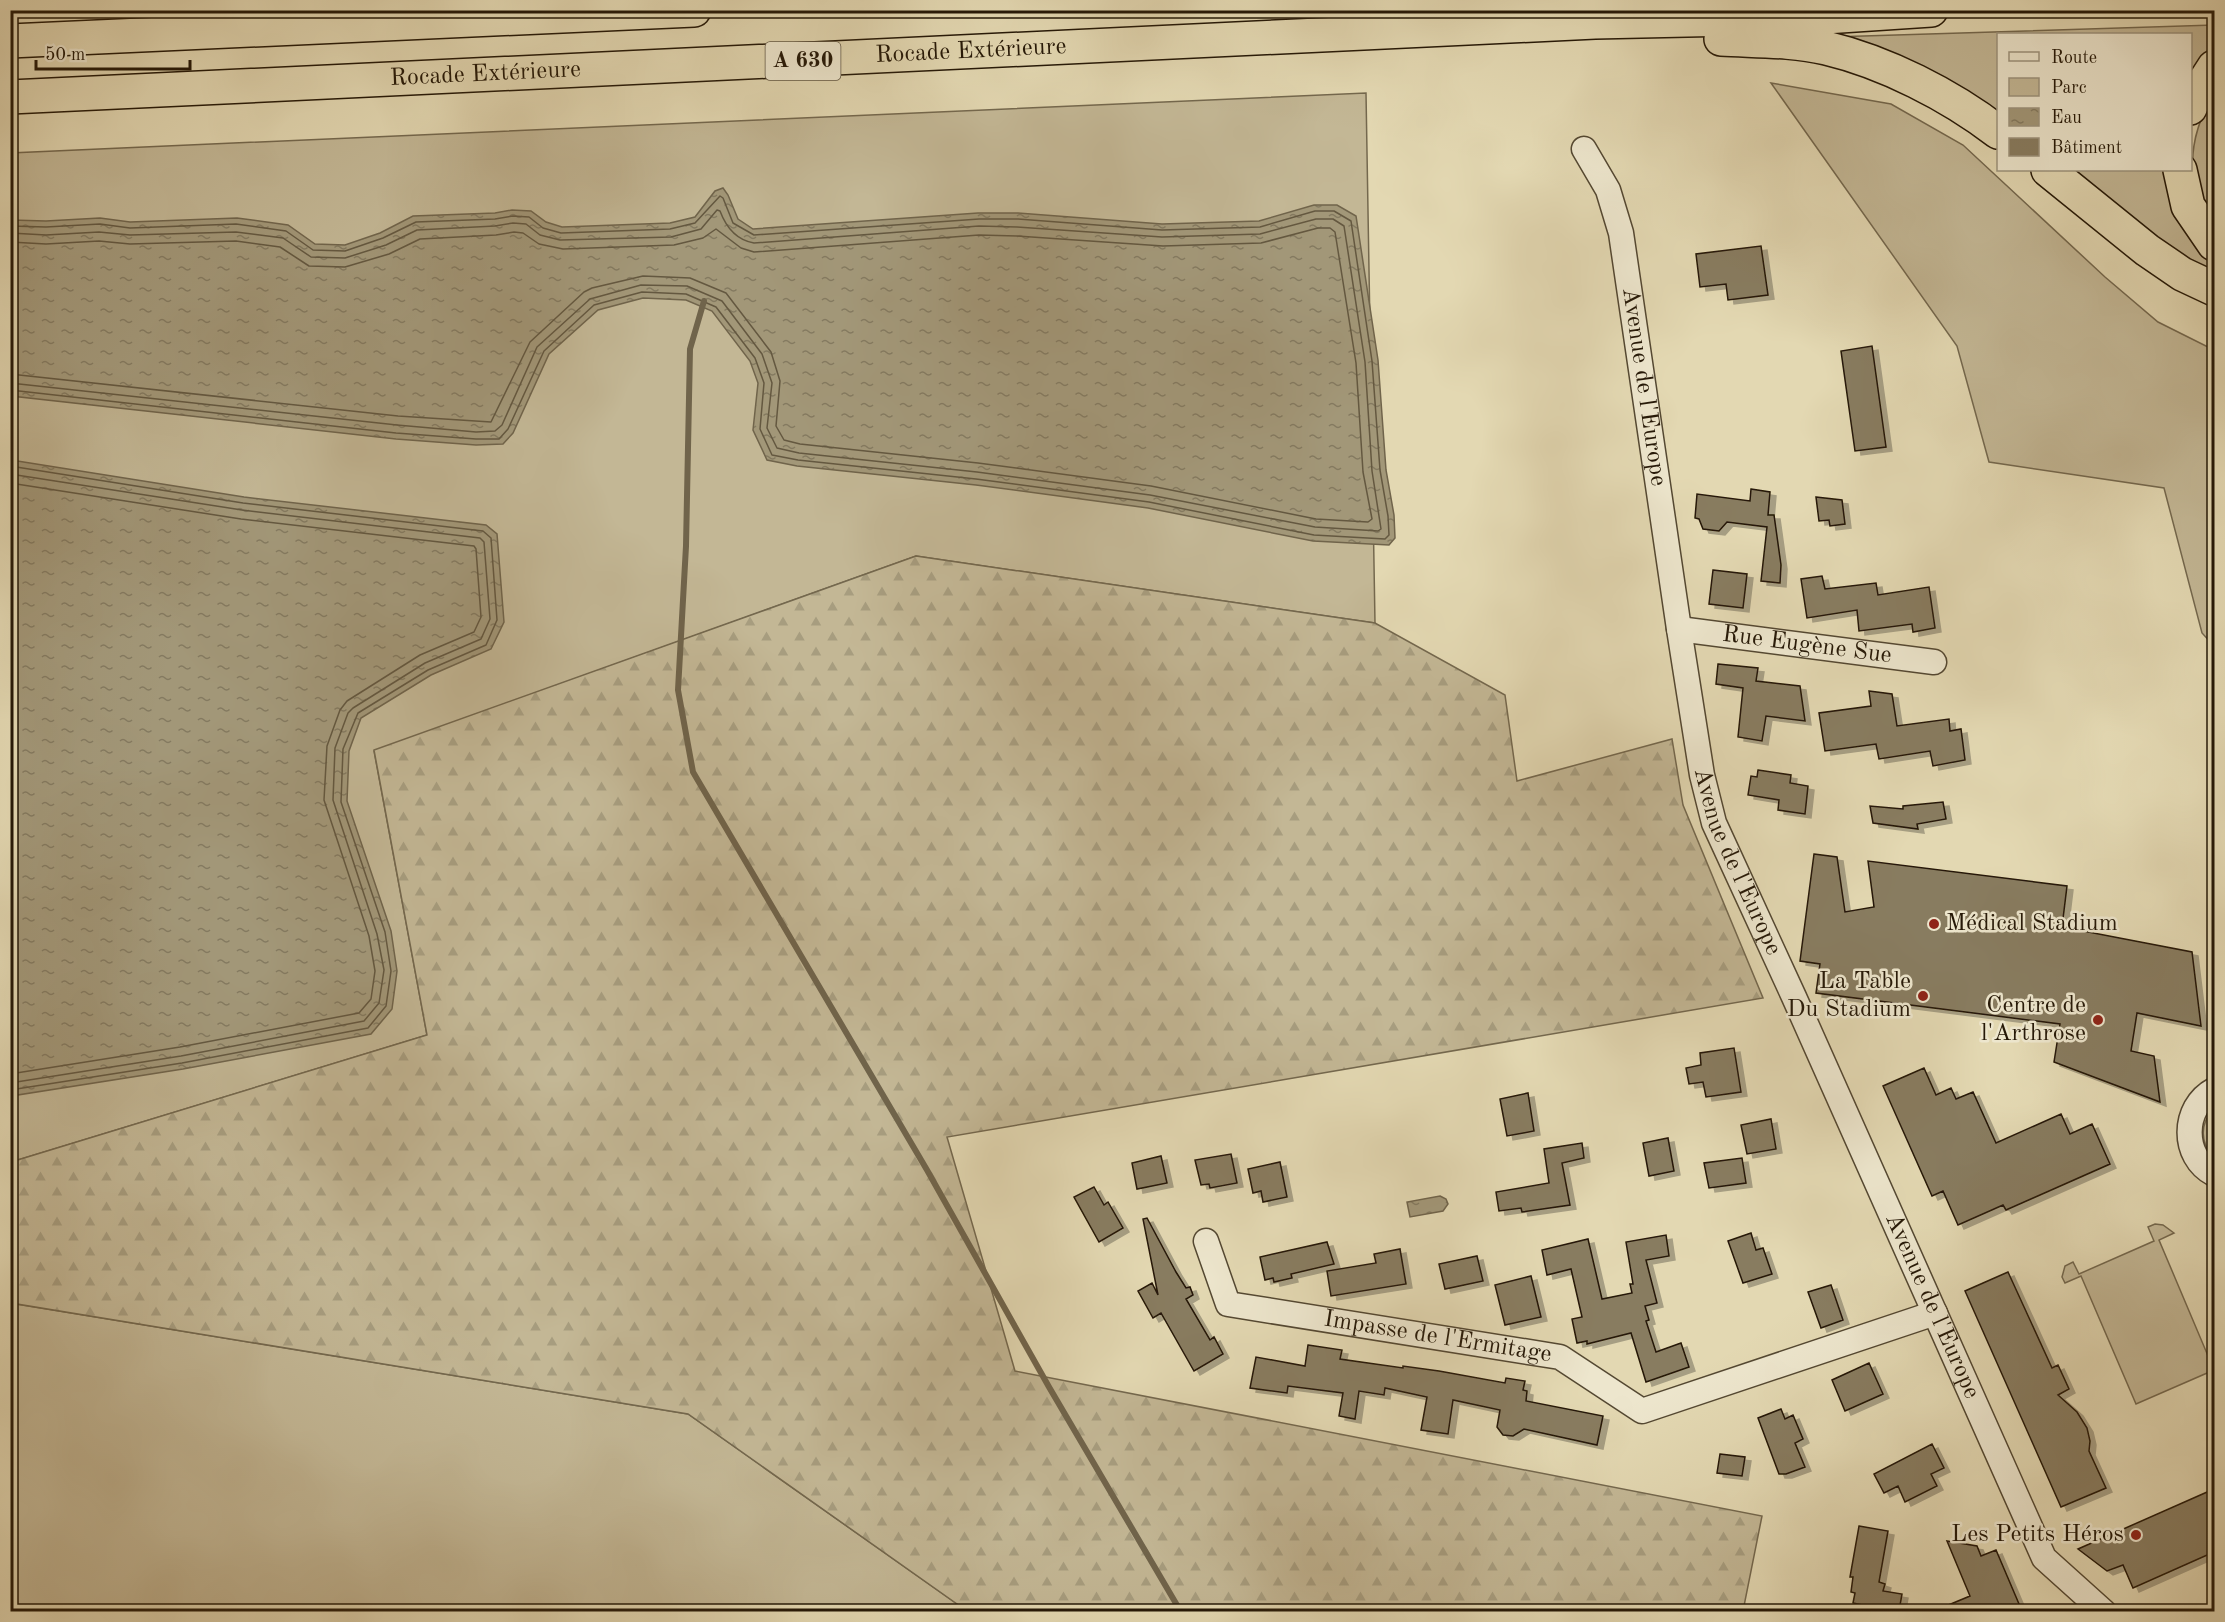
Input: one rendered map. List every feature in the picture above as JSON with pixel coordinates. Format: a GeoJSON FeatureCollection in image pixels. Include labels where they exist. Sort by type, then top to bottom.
{"type":"FeatureCollection","features":[{"type":"Feature","properties":{"kind":"highway"},"geometry":{"type":"LineString","coordinates":[[10,41],[694,10]]}},
{"type":"Feature","properties":{"kind":"highway","name":"Rocade Extérieure"},"geometry":{"type":"LineString","coordinates":[[10,97],[1595,22],[1825,17],[1931,10]]}},
{"type":"Feature","properties":{"kind":"highway"},"geometry":{"type":"LineString","coordinates":[[1595,22],[1625,40],[1752,40],[1825,48],[1865,61],[1941,95],[1974,114],[1997,131]]}},
{"type":"Feature","properties":{"kind":"highway"},"geometry":{"type":"LineString","coordinates":[[2192,104],[2214,67]]}},
{"type":"Feature","properties":{"kind":"highway"},"geometry":{"type":"LineString","coordinates":[[2049,171],[2114,224],[2182,274],[2214,289]]}},
{"type":"Feature","properties":{"kind":"highway"},"geometry":{"type":"LineString","coordinates":[[2180,171],[2188,206],[2214,244]]}},
{"type":"Feature","properties":{"kind":"highway"},"geometry":{"type":"LineString","coordinates":[[2114,224],[2143,258],[2178,284],[2214,305]]}},
{"type":"Feature","properties":{"kind":"street","name":"Avenue de l'Europe"},"geometry":{"type":"LineString","coordinates":[[1584,149],[1608,190],[1621,233],[1702,775],[1714,823],[2044,1558],[2104,1611]]}},
{"type":"Feature","properties":{"kind":"street","name":"Rue Eugène Sue"},"geometry":{"type":"LineString","coordinates":[[1679,629],[1934,662]]}},
{"type":"Feature","properties":{"kind":"street"},"geometry":{"type":"LineString","coordinates":[[2214,1090],[2197,1105],[2191,1116],[2189,1132],[2191,1148],[2199,1162],[2214,1174]]}},
{"type":"Feature","properties":{"kind":"street","name":"Impasse de l'Ermitage"},"geometry":{"type":"LineString","coordinates":[[1206,1241],[1228,1304],[1560,1357],[1642,1411],[1935,1313]]}},
{"type":"Feature","properties":{"kind":"green space"},"geometry":{"type":"Polygon","coordinates":[[[2214,25],[2214,53],[2192,81],[2192,33],[1997,33],[1997,120],[1831,37],[2214,25]]]}},
{"type":"Feature","properties":{"kind":"green space"},"geometry":{"type":"Polygon","coordinates":[[[1771,83],[1891,104],[1963,145],[2105,277],[2158,322],[2214,350],[2214,646],[2202,633],[2164,488],[1989,462],[1957,346],[1771,83]]]}},
{"type":"Feature","properties":{"kind":"green space"},"geometry":{"type":"Polygon","coordinates":[[[2214,91],[2214,224],[2196,186],[2192,161],[2199,125],[2214,91]]]}},
{"type":"Feature","properties":{"kind":"green space"},"geometry":{"type":"Polygon","coordinates":[[[1366,93],[1375,623],[916,556],[374,751],[427,1035],[11,1162],[10,153],[1366,93]]]}},
{"type":"Feature","properties":{"kind":"green space"},"geometry":{"type":"Polygon","coordinates":[[[2064,171],[2170,171],[2214,258],[2214,279],[2064,171]]]}},
{"type":"Feature","properties":{"kind":"green space"},"geometry":{"type":"Polygon","coordinates":[[[916,556],[1375,623],[1505,695],[1517,781],[1672,739],[1683,805],[1763,998],[947,1137],[1015,1371],[1762,1516],[1743,1611],[967,1611],[688,1414],[11,1303],[11,1162],[427,1035],[374,750],[916,556]]]}},
{"type":"Feature","properties":{"kind":"green space"},"geometry":{"type":"Polygon","coordinates":[[[2214,1108],[2214,1159],[2209,1153],[2203,1134],[2206,1121],[2214,1108]]]}},
{"type":"Feature","properties":{"kind":"green space"},"geometry":{"type":"Polygon","coordinates":[[[2155,1224],[2163,1225],[2174,1233],[2159,1240],[2214,1370],[2136,1404],[2081,1276],[2065,1283],[2062,1277],[2065,1266],[2073,1262],[2079,1274],[2154,1241],[2148,1227],[2155,1224]]]}},
{"type":"Feature","properties":{"kind":"green space"},"geometry":{"type":"Polygon","coordinates":[[[10,1303],[688,1414],[967,1611],[11,1611],[10,1303]]]}},
{"type":"Feature","properties":{"kind":"water"},"geometry":{"type":"Polygon","coordinates":[[[723,188],[738,219],[753,229],[978,213],[1018,213],[1162,224],[1259,221],[1314,205],[1337,205],[1356,216],[1378,360],[1386,470],[1394,515],[1395,538],[1389,545],[1313,541],[1148,508],[976,485],[797,466],[767,460],[753,430],[758,383],[750,361],[712,311],[686,300],[643,298],[598,310],[549,354],[513,433],[503,444],[476,445],[396,439],[11,396],[11,220],[100,218],[130,222],[237,218],[288,225],[315,244],[345,245],[380,233],[413,216],[495,213],[512,210],[531,211],[546,222],[562,227],[670,223],[695,217],[715,191],[723,188]]]}},
{"type":"Feature","properties":{"kind":"water"},"geometry":{"type":"Polygon","coordinates":[[[11,460],[244,497],[486,525],[497,534],[504,622],[491,649],[431,675],[361,718],[349,751],[347,801],[391,931],[397,971],[392,1009],[371,1034],[183,1069],[11,1096],[11,460]]]}},
{"type":"Feature","properties":{"kind":"water"},"geometry":{"type":"Polygon","coordinates":[[[1440,1196],[1446,1199],[1448,1204],[1443,1211],[1410,1217],[1407,1202],[1440,1196]]]}},
{"type":"Feature","properties":{"kind":"building"},"geometry":{"type":"Polygon","coordinates":[[[1761,246],[1768,295],[1728,300],[1726,284],[1700,287],[1696,254],[1761,246]]]}},
{"type":"Feature","properties":{"kind":"building"},"geometry":{"type":"Polygon","coordinates":[[[1872,346],[1886,447],[1855,451],[1841,351],[1872,346]]]}},
{"type":"Feature","properties":{"kind":"building"},"geometry":{"type":"Polygon","coordinates":[[[1751,489],[1770,492],[1768,515],[1774,515],[1781,565],[1780,583],[1761,581],[1767,527],[1727,522],[1719,531],[1703,529],[1699,519],[1695,518],[1697,494],[1750,501],[1751,489]]]}},
{"type":"Feature","properties":{"kind":"building"},"geometry":{"type":"Polygon","coordinates":[[[1816,497],[1842,500],[1845,524],[1830,526],[1829,520],[1819,521],[1816,497]]]}},
{"type":"Feature","properties":{"kind":"building"},"geometry":{"type":"Polygon","coordinates":[[[1713,570],[1747,574],[1743,608],[1709,604],[1713,570]]]}},
{"type":"Feature","properties":{"kind":"building"},"geometry":{"type":"Polygon","coordinates":[[[1822,576],[1825,589],[1876,583],[1878,595],[1929,587],[1935,628],[1913,632],[1912,624],[1859,631],[1857,610],[1807,618],[1801,579],[1822,576]]]}},
{"type":"Feature","properties":{"kind":"building"},"geometry":{"type":"Polygon","coordinates":[[[1718,664],[1758,668],[1756,681],[1800,686],[1805,721],[1766,716],[1762,741],[1738,737],[1743,688],[1716,684],[1718,664]]]}},
{"type":"Feature","properties":{"kind":"building"},"geometry":{"type":"Polygon","coordinates":[[[1869,691],[1892,694],[1897,726],[1949,719],[1950,731],[1961,729],[1965,760],[1933,766],[1930,751],[1879,759],[1876,744],[1825,751],[1819,713],[1871,706],[1869,691]]]}},
{"type":"Feature","properties":{"kind":"building"},"geometry":{"type":"Polygon","coordinates":[[[1758,770],[1791,775],[1790,783],[1808,786],[1805,814],[1778,810],[1779,800],[1748,795],[1751,776],[1757,777],[1758,770]]]}},
{"type":"Feature","properties":{"kind":"building"},"geometry":{"type":"Polygon","coordinates":[[[1943,802],[1946,819],[1917,824],[1918,829],[1873,823],[1870,806],[1903,809],[1903,806],[1943,802]]]}},
{"type":"Feature","properties":{"kind":"building","name":"Médical Stadium"},"geometry":{"type":"Polygon","coordinates":[[[1814,854],[1837,857],[1845,912],[1874,907],[1868,861],[2067,886],[2062,927],[2192,952],[2201,1026],[2137,1013],[2131,1051],[2154,1056],[2160,1102],[2054,1062],[2060,1024],[1816,993],[1820,964],[1800,961],[1814,854]]]}},
{"type":"Feature","properties":{"kind":"building"},"geometry":{"type":"Polygon","coordinates":[[[1734,1048],[1741,1092],[1706,1097],[1703,1082],[1689,1084],[1686,1068],[1701,1065],[1700,1053],[1734,1048]]]}},
{"type":"Feature","properties":{"kind":"building"},"geometry":{"type":"Polygon","coordinates":[[[1924,1068],[1936,1095],[1951,1088],[1956,1099],[1973,1092],[1996,1143],[2061,1114],[2070,1134],[2092,1124],[2110,1164],[2006,1210],[2003,1205],[1958,1225],[1943,1191],[1932,1196],[1883,1086],[1924,1068]]]}},
{"type":"Feature","properties":{"kind":"building"},"geometry":{"type":"Polygon","coordinates":[[[1528,1093],[1534,1131],[1507,1136],[1500,1099],[1528,1093]]]}},
{"type":"Feature","properties":{"kind":"building"},"geometry":{"type":"Polygon","coordinates":[[[1771,1119],[1776,1149],[1747,1154],[1741,1125],[1771,1119]]]}},
{"type":"Feature","properties":{"kind":"building"},"geometry":{"type":"Polygon","coordinates":[[[1668,1138],[1674,1171],[1649,1176],[1643,1143],[1668,1138]]]}},
{"type":"Feature","properties":{"kind":"building"},"geometry":{"type":"Polygon","coordinates":[[[1582,1143],[1584,1158],[1562,1163],[1570,1205],[1522,1212],[1521,1208],[1499,1211],[1496,1192],[1549,1183],[1544,1149],[1582,1143]]]}},
{"type":"Feature","properties":{"kind":"building"},"geometry":{"type":"Polygon","coordinates":[[[1231,1154],[1237,1183],[1210,1188],[1209,1184],[1201,1185],[1195,1160],[1231,1154]]]}},
{"type":"Feature","properties":{"kind":"building"},"geometry":{"type":"Polygon","coordinates":[[[1161,1156],[1167,1183],[1137,1189],[1132,1163],[1161,1156]]]}},
{"type":"Feature","properties":{"kind":"building"},"geometry":{"type":"Polygon","coordinates":[[[1742,1158],[1746,1183],[1709,1188],[1704,1163],[1742,1158]]]}},
{"type":"Feature","properties":{"kind":"building"},"geometry":{"type":"Polygon","coordinates":[[[1280,1162],[1287,1197],[1263,1202],[1261,1191],[1253,1193],[1248,1169],[1280,1162]]]}},
{"type":"Feature","properties":{"kind":"building"},"geometry":{"type":"Polygon","coordinates":[[[1094,1187],[1104,1205],[1108,1202],[1123,1228],[1099,1242],[1074,1197],[1094,1187]]]}},
{"type":"Feature","properties":{"kind":"building"},"geometry":{"type":"Polygon","coordinates":[[[1147,1218],[1176,1272],[1186,1288],[1190,1287],[1193,1295],[1186,1299],[1210,1340],[1214,1337],[1223,1354],[1194,1371],[1161,1313],[1153,1318],[1138,1291],[1152,1283],[1158,1295],[1143,1219],[1147,1218]]]}},
{"type":"Feature","properties":{"kind":"building"},"geometry":{"type":"Polygon","coordinates":[[[1751,1233],[1756,1250],[1763,1248],[1772,1274],[1743,1283],[1728,1241],[1751,1233]]]}},
{"type":"Feature","properties":{"kind":"building"},"geometry":{"type":"Polygon","coordinates":[[[1666,1235],[1669,1256],[1646,1260],[1657,1303],[1645,1306],[1649,1320],[1646,1321],[1656,1352],[1681,1343],[1689,1367],[1646,1382],[1631,1333],[1587,1344],[1587,1341],[1577,1343],[1572,1319],[1582,1317],[1571,1269],[1547,1275],[1542,1250],[1588,1239],[1602,1299],[1632,1293],[1630,1284],[1633,1284],[1626,1242],[1666,1235]]]}},
{"type":"Feature","properties":{"kind":"building"},"geometry":{"type":"Polygon","coordinates":[[[1327,1242],[1334,1264],[1291,1274],[1292,1278],[1274,1282],[1273,1278],[1265,1280],[1260,1257],[1327,1242]]]}},
{"type":"Feature","properties":{"kind":"building"},"geometry":{"type":"Polygon","coordinates":[[[1400,1249],[1406,1284],[1331,1296],[1327,1271],[1376,1263],[1374,1254],[1400,1249]]]}},
{"type":"Feature","properties":{"kind":"building"},"geometry":{"type":"Polygon","coordinates":[[[1477,1256],[1483,1281],[1445,1289],[1439,1264],[1477,1256]]]}},
{"type":"Feature","properties":{"kind":"building"},"geometry":{"type":"Polygon","coordinates":[[[2008,1272],[2052,1368],[2058,1365],[2069,1389],[2058,1395],[2077,1412],[2087,1428],[2090,1441],[2089,1451],[2106,1488],[2061,1507],[1965,1291],[2008,1272]]]}},
{"type":"Feature","properties":{"kind":"building"},"geometry":{"type":"Polygon","coordinates":[[[1531,1276],[1541,1317],[1505,1325],[1495,1285],[1531,1276]]]}},
{"type":"Feature","properties":{"kind":"building"},"geometry":{"type":"Polygon","coordinates":[[[1831,1285],[1843,1320],[1821,1328],[1808,1292],[1831,1285]]]}},
{"type":"Feature","properties":{"kind":"building"},"geometry":{"type":"Polygon","coordinates":[[[1308,1345],[1342,1350],[1340,1359],[1439,1371],[1505,1383],[1506,1378],[1525,1381],[1523,1390],[1527,1391],[1526,1401],[1603,1416],[1597,1445],[1524,1429],[1513,1436],[1503,1435],[1497,1427],[1500,1410],[1453,1400],[1448,1434],[1421,1430],[1427,1397],[1385,1388],[1384,1395],[1359,1391],[1355,1419],[1339,1416],[1343,1393],[1288,1386],[1287,1393],[1250,1388],[1256,1357],[1305,1366],[1308,1345]]]}},
{"type":"Feature","properties":{"kind":"building"},"geometry":{"type":"Polygon","coordinates":[[[1869,1363],[1883,1394],[1845,1411],[1832,1380],[1869,1363]]]}},
{"type":"Feature","properties":{"kind":"building"},"geometry":{"type":"Polygon","coordinates":[[[1781,1409],[1785,1419],[1793,1415],[1803,1439],[1795,1443],[1805,1467],[1786,1474],[1779,1474],[1758,1418],[1781,1409]]]}},
{"type":"Feature","properties":{"kind":"building"},"geometry":{"type":"Polygon","coordinates":[[[1932,1444],[1944,1468],[1931,1474],[1937,1486],[1905,1502],[1898,1486],[1884,1493],[1874,1474],[1932,1444]]]}},
{"type":"Feature","properties":{"kind":"building"},"geometry":{"type":"Polygon","coordinates":[[[1720,1454],[1745,1457],[1742,1476],[1717,1473],[1720,1454]]]}},
{"type":"Feature","properties":{"kind":"building"},"geometry":{"type":"Polygon","coordinates":[[[2214,1489],[2214,1552],[2133,1588],[2123,1565],[2107,1571],[2078,1549],[2214,1489]]]}},
{"type":"Feature","properties":{"kind":"building"},"geometry":{"type":"Polygon","coordinates":[[[1859,1526],[1888,1531],[1879,1582],[1885,1584],[1883,1591],[1902,1594],[1899,1611],[1862,1611],[1863,1605],[1853,1603],[1855,1593],[1851,1592],[1853,1577],[1850,1577],[1859,1526]]]}},
{"type":"Feature","properties":{"kind":"building"},"geometry":{"type":"Polygon","coordinates":[[[1947,1541],[1977,1546],[1981,1556],[1996,1550],[2022,1611],[1934,1611],[1970,1596],[1947,1541]]]}},
{"type":"Feature","properties":{"kind":"waterway"},"geometry":{"type":"LineString","coordinates":[[704,301],[690,349],[686,546],[678,690],[693,772],[927,1170],[1049,1387],[1181,1612]]}},
{"type":"Feature","properties":{"kind":"place","name":"Médical Stadium"},"geometry":{"type":"Point","coordinates":[1934,924]}},
{"type":"Feature","properties":{"kind":"place","name":"La Table Du Stadium"},"geometry":{"type":"Point","coordinates":[1923,996]}},
{"type":"Feature","properties":{"kind":"place","name":"Centre de l'Arthrose"},"geometry":{"type":"Point","coordinates":[2098,1020]}},
{"type":"Feature","properties":{"kind":"place","name":"Les Petits Héros"},"geometry":{"type":"Point","coordinates":[2136,1535]}}]}
